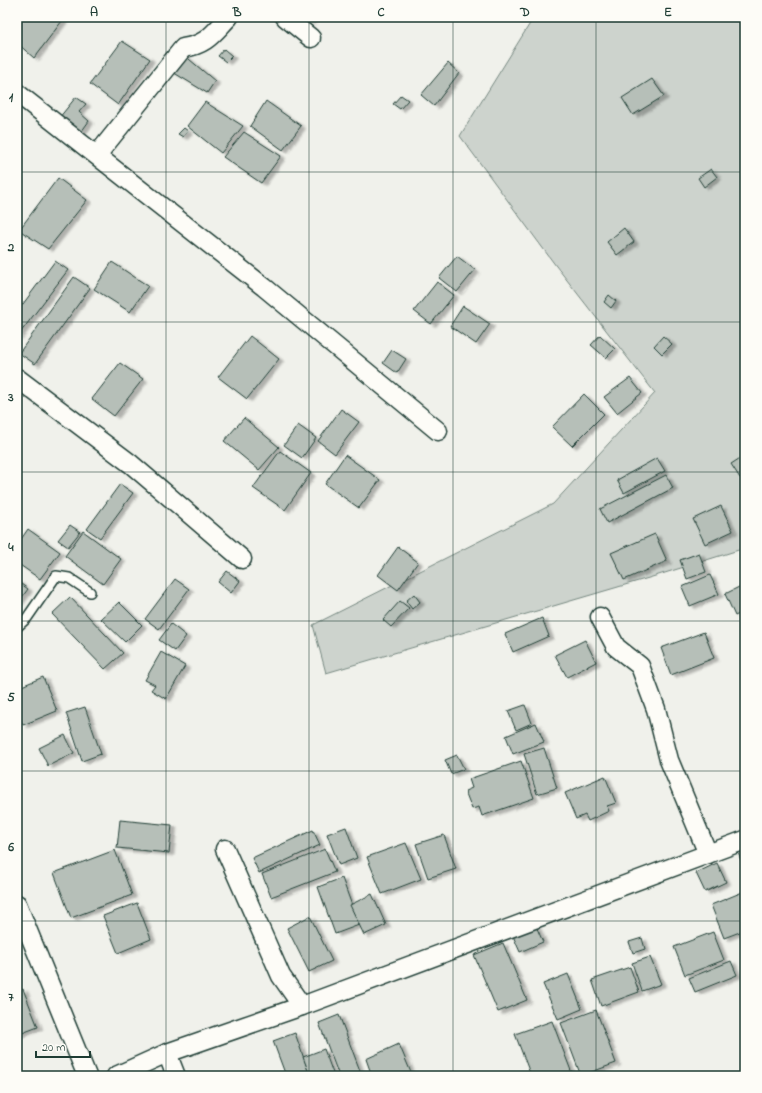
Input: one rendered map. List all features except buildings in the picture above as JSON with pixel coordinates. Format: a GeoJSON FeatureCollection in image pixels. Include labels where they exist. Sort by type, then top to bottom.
{"type":"FeatureCollection","features":[{"type":"Feature","properties":{"kind":"street"},"geometry":{"type":"LineString","coordinates":[[97,155],[183,48],[195,47],[205,42],[229,17]]}},
{"type":"Feature","properties":{"kind":"street"},"geometry":{"type":"LineString","coordinates":[[284,17],[311,38]]}},
{"type":"Feature","properties":{"kind":"street"},"geometry":{"type":"LineString","coordinates":[[17,93],[264,287],[438,431]]}},
{"type":"Feature","properties":{"kind":"street"},"geometry":{"type":"LineString","coordinates":[[17,378],[131,464],[242,560]]}},
{"type":"Feature","properties":{"kind":"street"},"geometry":{"type":"LineString","coordinates":[[600,617],[616,647],[640,666],[656,709],[669,760],[708,854]]}},
{"type":"Feature","properties":{"kind":"street"},"geometry":{"type":"LineString","coordinates":[[116,1076],[168,1053],[302,1006],[745,840]]}},
{"type":"Feature","properties":{"kind":"street"},"geometry":{"type":"LineString","coordinates":[[225,848],[281,976],[302,1006]]}},
{"type":"Feature","properties":{"kind":"street"},"geometry":{"type":"LineString","coordinates":[[17,904],[87,1076]]}},
{"type":"Feature","properties":{"kind":"street"},"geometry":{"type":"LineString","coordinates":[[168,1053],[176,1076]]}},
{"type":"Feature","properties":{"kind":"lane"},"geometry":{"type":"LineString","coordinates":[[17,627],[27,618],[56,576],[69,578],[90,592]]}},
{"type":"Feature","properties":{"kind":"shaded area"},"geometry":{"type":"Polygon","coordinates":[[[534,17],[745,17],[745,548],[652,577],[326,673],[313,625],[553,504],[655,393],[556,266],[460,136],[534,17]]]}}]}
